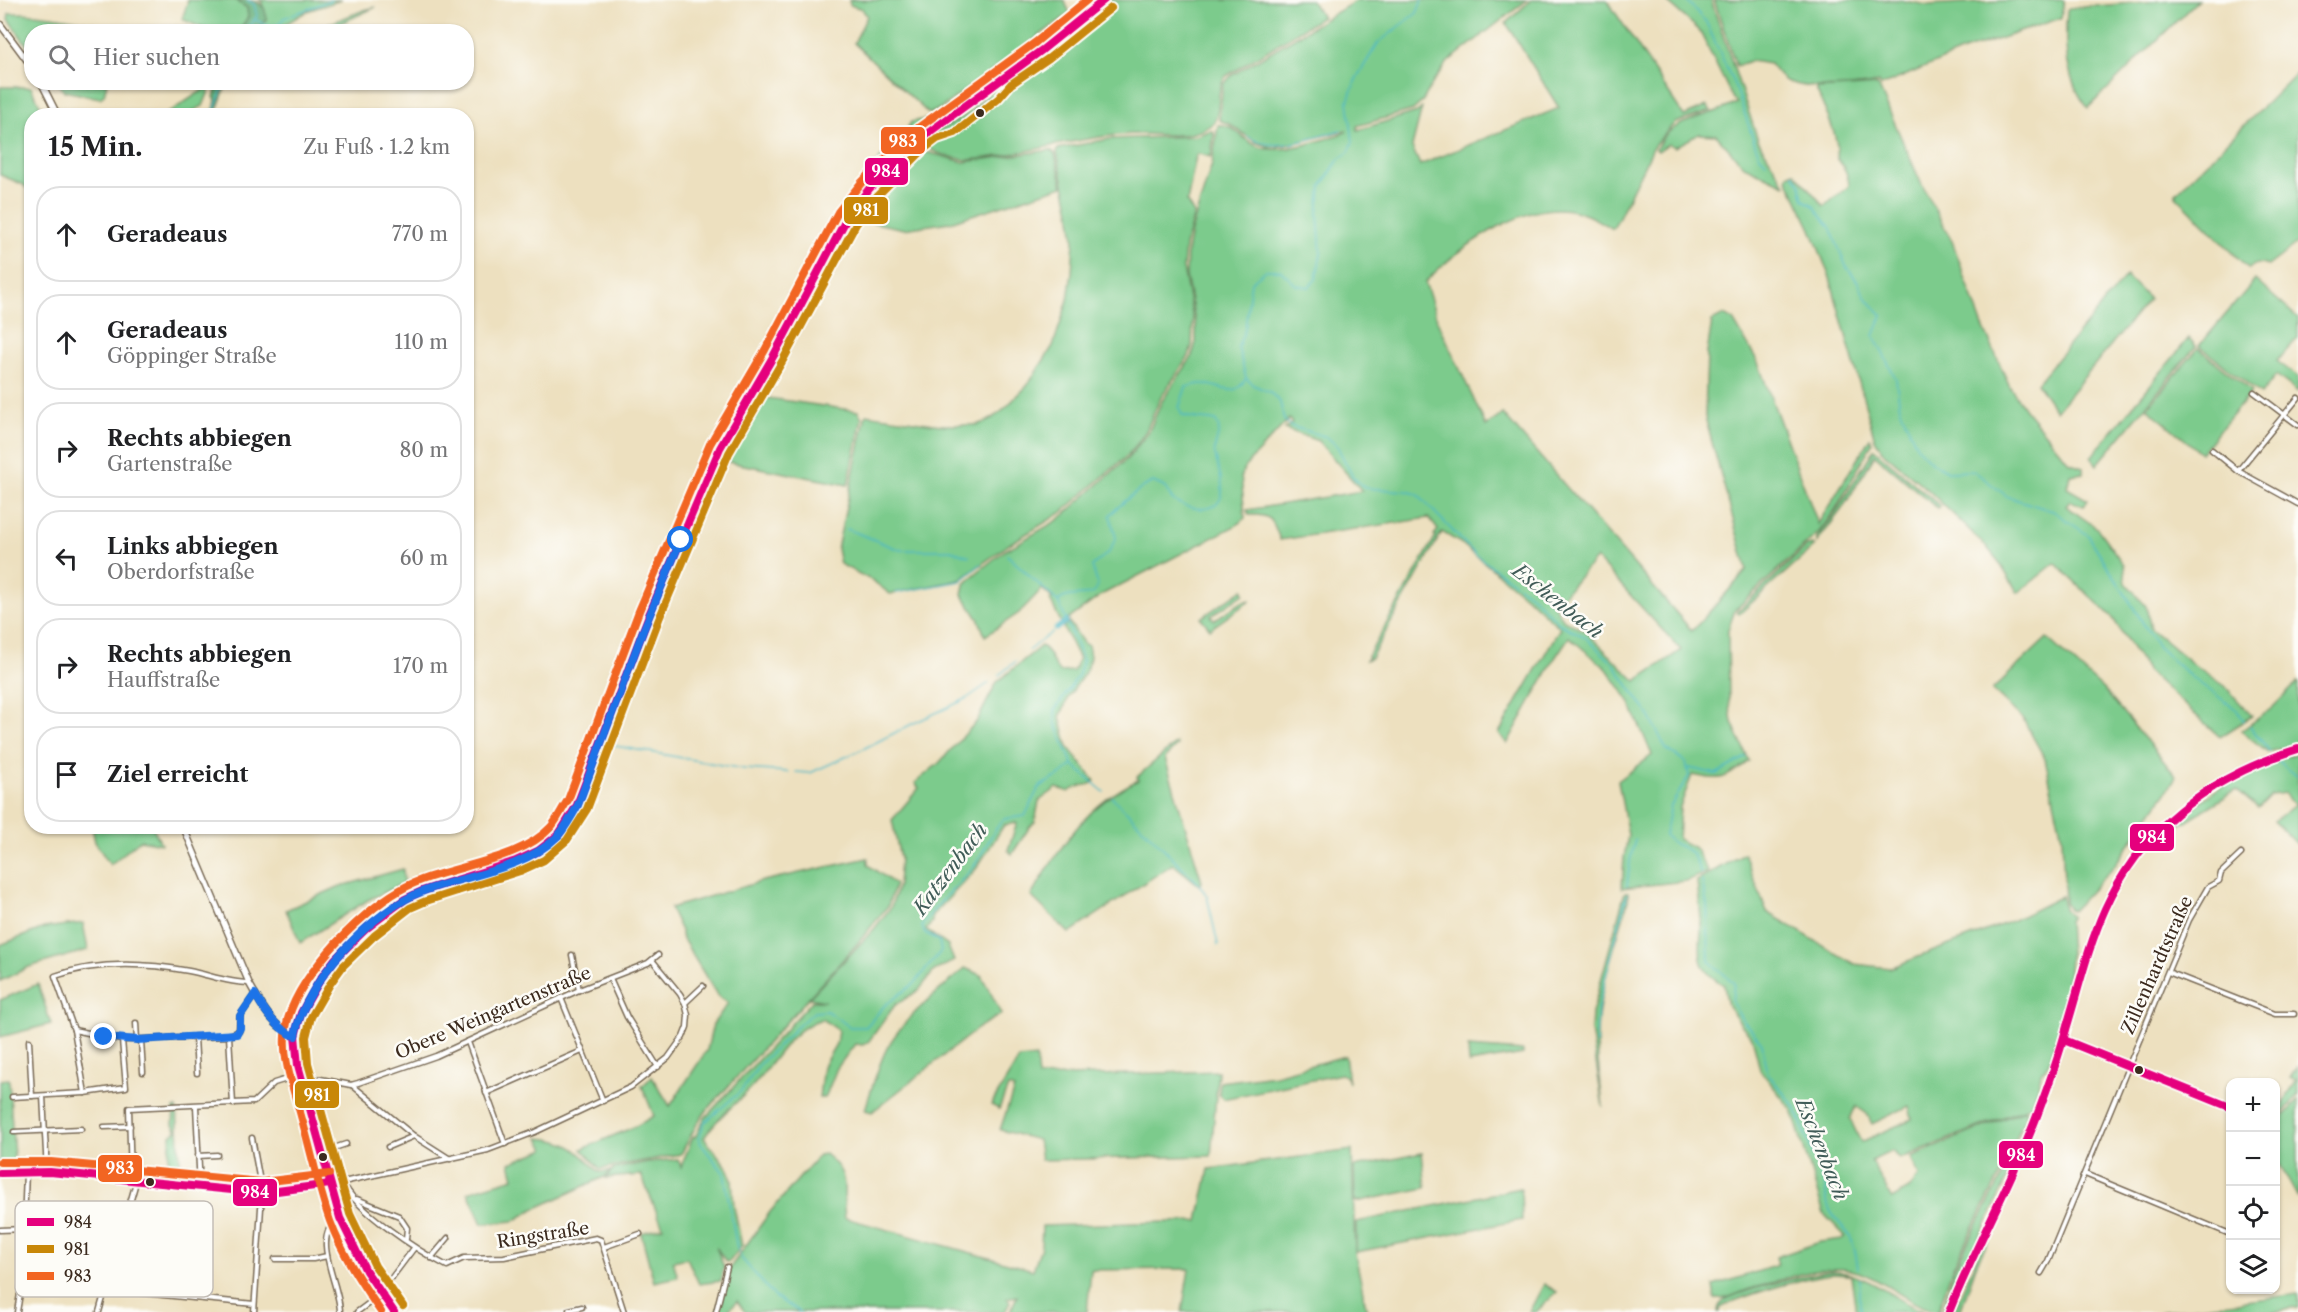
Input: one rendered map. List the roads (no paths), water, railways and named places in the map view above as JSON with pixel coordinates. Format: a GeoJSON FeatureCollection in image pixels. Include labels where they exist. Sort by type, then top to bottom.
{"type":"FeatureCollection","features":[{"type":"Feature","properties":{"kind":"main road"},"geometry":{"type":"LineString","coordinates":[[394,1312],[379,1293],[357,1255],[340,1218],[295,1050],[295,1036],[301,1013],[331,964],[367,928],[405,899],[422,891],[516,861],[538,851],[559,834],[578,805],[641,636],[720,448],[774,355],[847,218],[868,189],[916,141],[1050,44],[1104,0]]}},
{"type":"Feature","properties":{"kind":"street"},"geometry":{"type":"LineString","coordinates":[[0,24],[24,56]]}},
{"type":"Feature","properties":{"kind":"street"},"geometry":{"type":"LineString","coordinates":[[45,90],[54,108]]}},
{"type":"Feature","properties":{"kind":"street"},"geometry":{"type":"LineString","coordinates":[[2254,392],[2298,425]]}},
{"type":"Feature","properties":{"kind":"street"},"geometry":{"type":"LineString","coordinates":[[2238,471],[2298,398]]}},
{"type":"Feature","properties":{"kind":"street"},"geometry":{"type":"LineString","coordinates":[[2212,450],[2238,471],[2298,504]]}},
{"type":"Feature","properties":{"kind":"street"},"geometry":{"type":"LineString","coordinates":[[1949,1312],[1971,1260],[2015,1171],[2050,1083],[2085,966],[2105,910],[2122,877],[2154,834],[2190,801],[2234,772],[2261,759],[2298,748]]}},
{"type":"Feature","properties":{"kind":"street"},"geometry":{"type":"LineString","coordinates":[[186,834],[249,983],[276,1022],[284,1031],[295,1036]]}},
{"type":"Feature","properties":{"kind":"street","name":"Zillenhardtstraße"},"geometry":{"type":"LineString","coordinates":[[2041,1273],[2085,1174],[2189,921],[2208,887],[2219,881],[2221,873],[2241,854]]}},
{"type":"Feature","properties":{"kind":"street"},"geometry":{"type":"LineString","coordinates":[[572,955],[579,990]]}},
{"type":"Feature","properties":{"kind":"street","name":"Obere Weingartenstraße"},"geometry":{"type":"LineString","coordinates":[[300,1075],[351,1085],[436,1056],[579,990],[652,960],[658,955]]}},
{"type":"Feature","properties":{"kind":"street"},"geometry":{"type":"LineString","coordinates":[[0,1173],[47,1172],[262,1193],[343,1182],[450,1159],[505,1144],[632,1087],[658,1067],[676,1047],[687,1027],[688,1015],[685,1003],[652,960]]}},
{"type":"Feature","properties":{"kind":"street"},"geometry":{"type":"LineString","coordinates":[[85,1093],[74,1030],[55,976],[86,969],[126,965],[187,971],[249,983]]}},
{"type":"Feature","properties":{"kind":"street"},"geometry":{"type":"LineString","coordinates":[[2168,972],[2276,1014],[2294,1014]]}},
{"type":"Feature","properties":{"kind":"street"},"geometry":{"type":"LineString","coordinates":[[610,979],[627,1017],[658,1067]]}},
{"type":"Feature","properties":{"kind":"street"},"geometry":{"type":"LineString","coordinates":[[685,1003],[703,986]]}},
{"type":"Feature","properties":{"kind":"street"},"geometry":{"type":"LineString","coordinates":[[74,1030],[123,1040],[229,1036],[239,1031],[240,1016],[255,994]]}},
{"type":"Feature","properties":{"kind":"street"},"geometry":{"type":"LineString","coordinates":[[561,998],[603,1101]]}},
{"type":"Feature","properties":{"kind":"street"},"geometry":{"type":"LineString","coordinates":[[136,1023],[143,1072]]}},
{"type":"Feature","properties":{"kind":"street"},"geometry":{"type":"LineString","coordinates":[[229,1036],[233,1104]]}},
{"type":"Feature","properties":{"kind":"street"},"geometry":{"type":"LineString","coordinates":[[195,1037],[197,1073]]}},
{"type":"Feature","properties":{"kind":"street"},"geometry":{"type":"LineString","coordinates":[[12,1097],[85,1093],[126,1087],[123,1040]]}},
{"type":"Feature","properties":{"kind":"street"},"geometry":{"type":"LineString","coordinates":[[2064,1040],[2226,1105]]}},
{"type":"Feature","properties":{"kind":"street"},"geometry":{"type":"LineString","coordinates":[[29,1041],[32,1096]]}},
{"type":"Feature","properties":{"kind":"street"},"geometry":{"type":"LineString","coordinates":[[468,1042],[505,1144]]}},
{"type":"Feature","properties":{"kind":"street"},"geometry":{"type":"LineString","coordinates":[[486,1093],[582,1051]]}},
{"type":"Feature","properties":{"kind":"street"},"geometry":{"type":"LineString","coordinates":[[128,1201],[133,1181],[129,1108],[254,1102],[274,1083],[300,1075]]}},
{"type":"Feature","properties":{"kind":"street"},"geometry":{"type":"LineString","coordinates":[[351,1085],[414,1136],[450,1159]]}},
{"type":"Feature","properties":{"kind":"street"},"geometry":{"type":"LineString","coordinates":[[43,1096],[47,1172]]}},
{"type":"Feature","properties":{"kind":"street"},"geometry":{"type":"LineString","coordinates":[[196,1106],[200,1188]]}},
{"type":"Feature","properties":{"kind":"street"},"geometry":{"type":"LineString","coordinates":[[104,1127],[129,1126]]}},
{"type":"Feature","properties":{"kind":"street"},"geometry":{"type":"LineString","coordinates":[[14,1132],[81,1129]]}},
{"type":"Feature","properties":{"kind":"street"},"geometry":{"type":"LineString","coordinates":[[388,1147],[414,1136]]}},
{"type":"Feature","properties":{"kind":"street"},"geometry":{"type":"LineString","coordinates":[[252,1138],[262,1193],[254,1312]]}},
{"type":"Feature","properties":{"kind":"street"},"geometry":{"type":"LineString","coordinates":[[321,1152],[346,1144]]}},
{"type":"Feature","properties":{"kind":"street"},"geometry":{"type":"LineString","coordinates":[[198,1156],[217,1155]]}},
{"type":"Feature","properties":{"kind":"street"},"geometry":{"type":"LineString","coordinates":[[25,1201],[26,1171]]}},
{"type":"Feature","properties":{"kind":"street"},"geometry":{"type":"LineString","coordinates":[[2085,1174],[2226,1232]]}},
{"type":"Feature","properties":{"kind":"street"},"geometry":{"type":"LineString","coordinates":[[343,1182],[346,1189],[363,1208],[406,1239],[414,1248],[431,1257],[448,1238]]}},
{"type":"Feature","properties":{"kind":"street"},"geometry":{"type":"LineString","coordinates":[[356,1199],[399,1216],[407,1228],[406,1239]]}},
{"type":"Feature","properties":{"kind":"street"},"geometry":{"type":"LineString","coordinates":[[340,1218],[331,1224],[328,1230],[325,1249],[338,1291],[340,1312]]}},
{"type":"Feature","properties":{"kind":"street"},"geometry":{"type":"LineString","coordinates":[[0,1230],[15,1229]]}},
{"type":"Feature","properties":{"kind":"street"},"geometry":{"type":"LineString","coordinates":[[624,1312],[604,1247],[640,1233]]}},
{"type":"Feature","properties":{"kind":"street","name":"Ringstraße"},"geometry":{"type":"LineString","coordinates":[[431,1257],[447,1266],[464,1258],[504,1257],[596,1238],[601,1240],[604,1247]]}},
{"type":"Feature","properties":{"kind":"street"},"geometry":{"type":"LineString","coordinates":[[357,1312],[379,1293],[414,1248]]}},
{"type":"Feature","properties":{"kind":"street"},"geometry":{"type":"LineString","coordinates":[[275,1259],[313,1259],[327,1256]]}},
{"type":"Feature","properties":{"kind":"street"},"geometry":{"type":"LineString","coordinates":[[716,1312],[726,1267]]}},
{"type":"Feature","properties":{"kind":"street"},"geometry":{"type":"LineString","coordinates":[[17,1312],[19,1297]]}},
{"type":"Feature","properties":{"kind":"street"},"geometry":{"type":"LineString","coordinates":[[99,1312],[103,1297]]}},
{"type":"Feature","properties":{"kind":"street"},"geometry":{"type":"LineString","coordinates":[[184,1297],[254,1304]]}},
{"type":"Feature","properties":{"kind":"street"},"geometry":{"type":"LineString","coordinates":[[561,1312],[582,1307]]}},
{"type":"Feature","properties":{"kind":"waterway"},"geometry":{"type":"LineString","coordinates":[[247,0],[254,4],[257,16],[252,24]]}},
{"type":"Feature","properties":{"kind":"waterway"},"geometry":{"type":"LineString","coordinates":[[279,24],[284,18],[331,0]]}},
{"type":"Feature","properties":{"kind":"waterway"},"geometry":{"type":"LineString","coordinates":[[923,127],[1043,42],[1097,0]]}},
{"type":"Feature","properties":{"kind":"waterway","name":"Eschenbach"},"geometry":{"type":"LineString","coordinates":[[1422,0],[1417,13],[1378,43],[1356,79],[1348,101],[1353,142],[1349,152],[1339,159],[1321,187],[1318,214],[1321,254],[1316,279],[1309,287],[1296,285],[1280,270],[1266,270],[1251,282],[1245,329],[1238,347],[1246,378],[1253,385],[1270,392],[1280,402],[1284,420],[1290,426],[1327,437],[1337,446],[1353,477],[1365,488],[1417,494],[1476,555],[1532,596],[1560,624],[1585,637],[1613,663],[1650,717],[1666,749],[1686,762],[1689,776],[1671,806],[1665,835],[1672,842],[1690,852],[1701,874]]}},
{"type":"Feature","properties":{"kind":"waterway"},"geometry":{"type":"LineString","coordinates":[[1686,0],[1706,22],[1737,91],[1760,156],[1766,162]]}},
{"type":"Feature","properties":{"kind":"waterway"},"geometry":{"type":"LineString","coordinates":[[254,19],[263,24]]}},
{"type":"Feature","properties":{"kind":"waterway"},"geometry":{"type":"LineString","coordinates":[[215,108],[222,90]]}},
{"type":"Feature","properties":{"kind":"waterway"},"geometry":{"type":"LineString","coordinates":[[952,120],[984,95]]}},
{"type":"Feature","properties":{"kind":"waterway"},"geometry":{"type":"LineString","coordinates":[[1247,136],[1258,142],[1281,145],[1341,130]]}},
{"type":"Feature","properties":{"kind":"waterway"},"geometry":{"type":"LineString","coordinates":[[1793,174],[1800,184],[1804,200],[1814,206],[1830,227],[1846,266],[1858,282],[1865,297],[1882,315],[1874,336],[1896,379],[1900,408],[1917,447],[1931,462],[1950,472],[1974,471],[2008,497],[2053,511],[2088,535],[2158,647],[2191,677],[2237,710],[2244,721]]}},
{"type":"Feature","properties":{"kind":"waterway","name":"Katzenbach"},"geometry":{"type":"LineString","coordinates":[[800,1312],[775,1297],[742,1259],[737,1248],[724,1173],[701,1144],[699,1138],[704,1123],[741,1091],[761,1063],[814,1012],[827,1011],[850,1027],[866,1027],[885,1005],[915,983],[941,951],[939,941],[924,932],[922,926],[927,918],[971,870],[994,831],[1004,819],[1025,816],[1039,787],[1073,765],[1055,722],[1055,710],[1078,676],[1083,661],[1058,601],[1067,597],[1094,593],[1098,585],[1092,566],[1109,552],[1116,538],[1110,515],[1143,488],[1153,482],[1165,488],[1173,500],[1179,504],[1194,508],[1209,508],[1220,500],[1222,483],[1215,455],[1218,425],[1216,421],[1182,415],[1179,408],[1186,387],[1203,384],[1233,390],[1246,378]]}},
{"type":"Feature","properties":{"kind":"waterway"},"geometry":{"type":"LineString","coordinates":[[847,529],[900,550],[951,550],[969,556]]}},
{"type":"Feature","properties":{"kind":"waterway"},"geometry":{"type":"LineString","coordinates":[[1007,555],[1057,601]]}},
{"type":"Feature","properties":{"kind":"waterway"},"geometry":{"type":"LineString","coordinates":[[896,593],[961,581],[981,564]]}},
{"type":"Feature","properties":{"kind":"waterway"},"geometry":{"type":"LineString","coordinates":[[1056,629],[1066,621]]}},
{"type":"Feature","properties":{"kind":"waterway"},"geometry":{"type":"LineString","coordinates":[[1029,650],[1056,629]]}},
{"type":"Feature","properties":{"kind":"waterway"},"geometry":{"type":"LineString","coordinates":[[999,675],[1016,661]]}},
{"type":"Feature","properties":{"kind":"waterway"},"geometry":{"type":"LineString","coordinates":[[796,772],[810,773],[861,750],[966,699],[989,683]]}},
{"type":"Feature","properties":{"kind":"waterway"},"geometry":{"type":"LineString","coordinates":[[2250,726],[2270,752]]}},
{"type":"Feature","properties":{"kind":"waterway"},"geometry":{"type":"LineString","coordinates":[[610,745],[744,769],[788,772]]}},
{"type":"Feature","properties":{"kind":"waterway"},"geometry":{"type":"LineString","coordinates":[[1689,768],[1716,774],[1746,757]]}},
{"type":"Feature","properties":{"kind":"waterway"},"geometry":{"type":"LineString","coordinates":[[2276,759],[2298,777]]}},
{"type":"Feature","properties":{"kind":"waterway"},"geometry":{"type":"LineString","coordinates":[[1073,765],[1104,792]]}},
{"type":"Feature","properties":{"kind":"waterway"},"geometry":{"type":"LineString","coordinates":[[1112,797],[1199,884],[1207,896],[1218,945]]}},
{"type":"Feature","properties":{"kind":"waterway"},"geometry":{"type":"LineString","coordinates":[[1627,886],[1635,840]]}},
{"type":"Feature","properties":{"kind":"waterway","name":"Eschenbach"},"geometry":{"type":"LineString","coordinates":[[1702,881],[1707,905],[1709,961],[1734,983],[1732,1002],[1741,1018],[1762,1043],[1768,1074],[1795,1107],[1826,1188],[1829,1209],[1851,1239],[1858,1268]]}},
{"type":"Feature","properties":{"kind":"waterway"},"geometry":{"type":"LineString","coordinates":[[1596,1044],[1598,1008],[1627,894]]}},
{"type":"Feature","properties":{"kind":"waterway","name":"Eschenbach"},"geometry":{"type":"LineString","coordinates":[[1860,1279],[1860,1312]]}}]}
